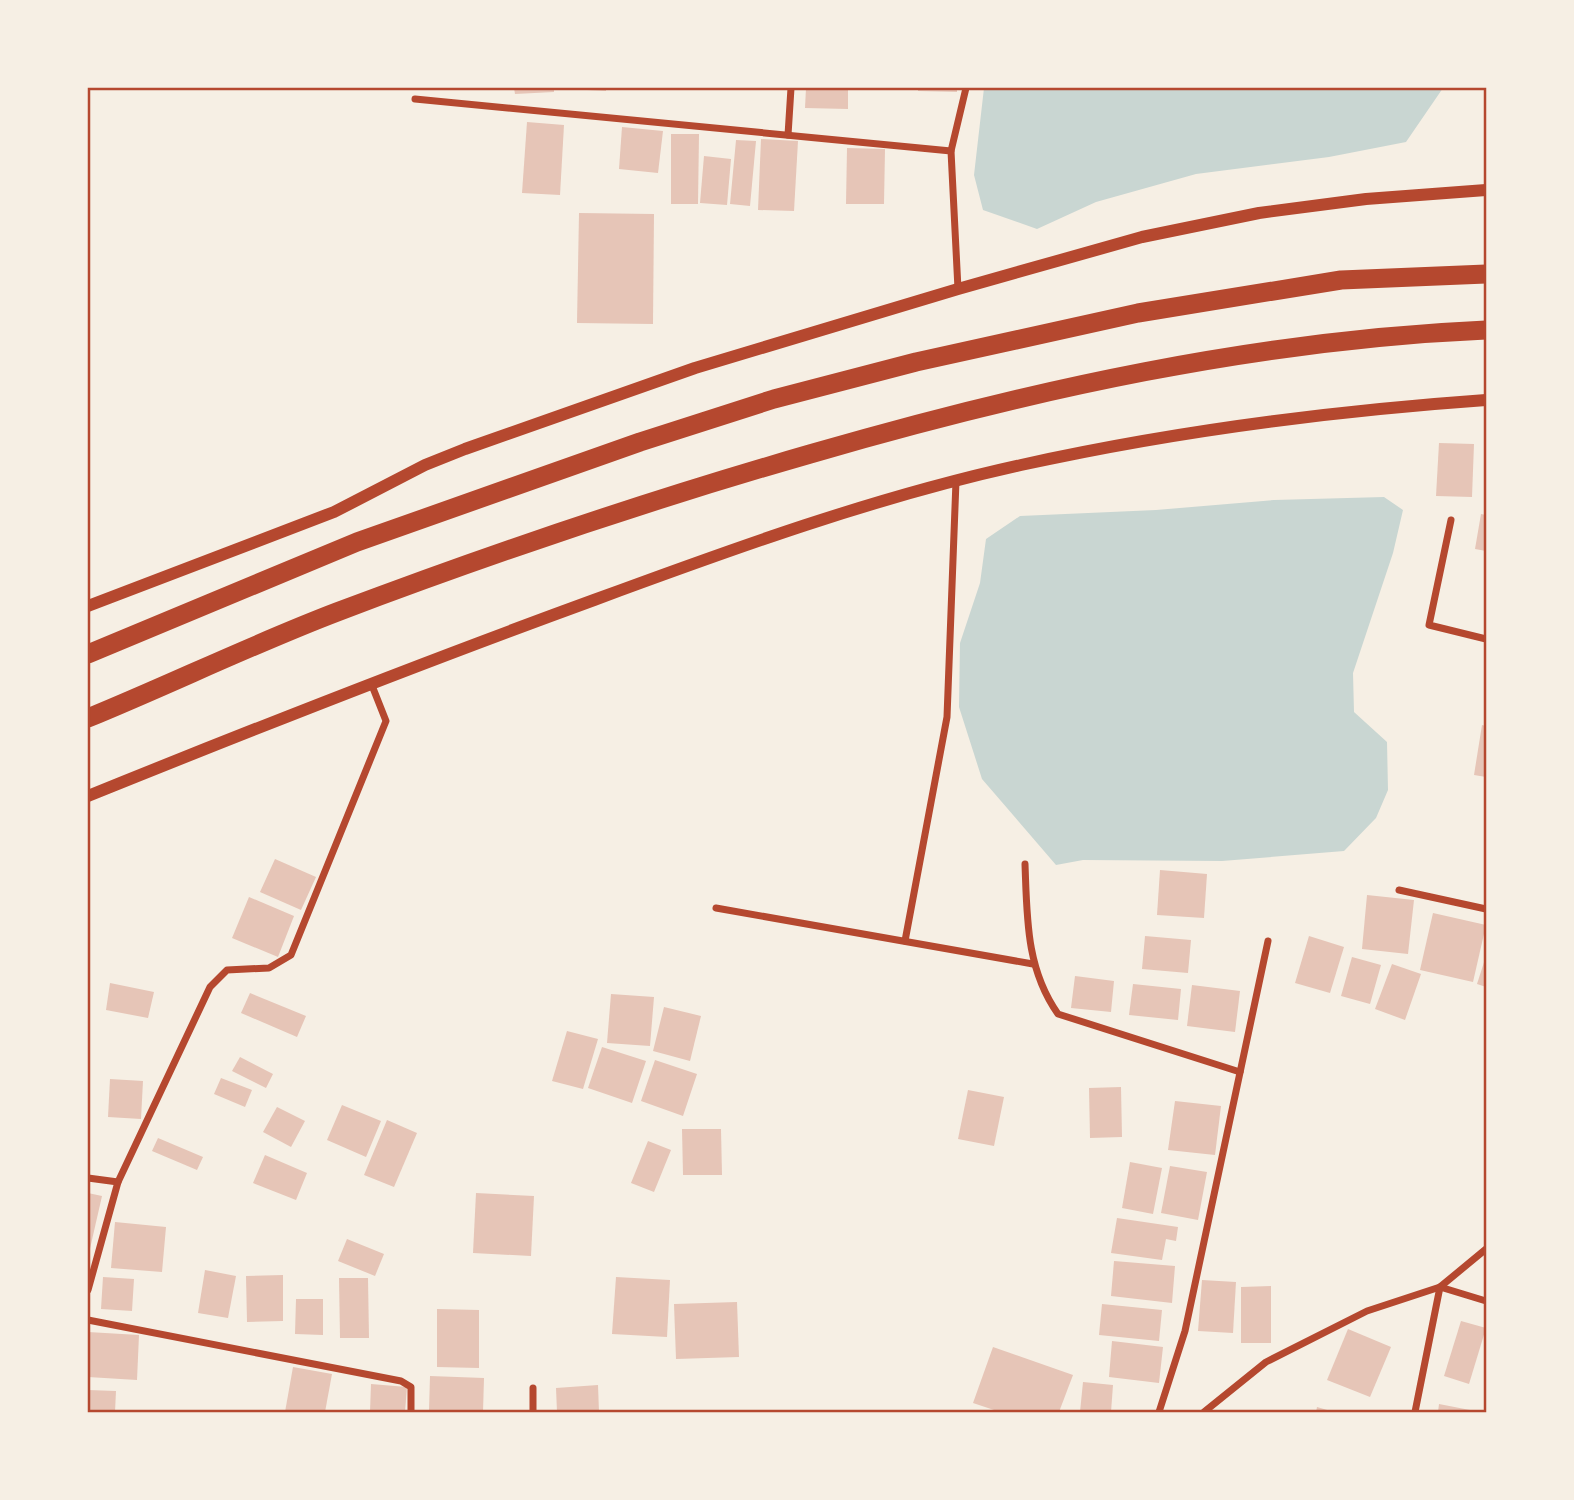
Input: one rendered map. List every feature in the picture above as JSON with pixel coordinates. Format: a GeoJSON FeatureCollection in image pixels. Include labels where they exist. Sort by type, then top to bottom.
{"type":"FeatureCollection","features":[{"type":"Feature","properties":{"kind":"highway"},"geometry":{"type":"LineString","coordinates":[[88,654],[357,542],[640,442],[787,396],[916,362],[1138,313],[1341,280],[1486,274]]}},
{"type":"Feature","properties":{"kind":"highway"},"geometry":{"type":"LineString","coordinates":[[88,718],[334,613],[646,501],[934,418],[1130,374],[1386,334],[1486,330]]}},
{"type":"Feature","properties":{"kind":"street"},"geometry":{"type":"LineString","coordinates":[[788,135],[791,88]]}},
{"type":"Feature","properties":{"kind":"street"},"geometry":{"type":"LineString","coordinates":[[958,289],[951,151],[966,88]]}},
{"type":"Feature","properties":{"kind":"street"},"geometry":{"type":"LineString","coordinates":[[415,99],[951,151]]}},
{"type":"Feature","properties":{"kind":"street"},"geometry":{"type":"LineString","coordinates":[[88,606],[334,512],[425,465],[465,449],[695,368],[958,289],[1142,237],[1259,213],[1366,199],[1486,190]]}},
{"type":"Feature","properties":{"kind":"street"},"geometry":{"type":"LineString","coordinates":[[88,796],[370,682],[808,523],[956,481],[1093,450],[1242,425],[1365,408],[1486,400]]}},
{"type":"Feature","properties":{"kind":"street"},"geometry":{"type":"LineString","coordinates":[[905,941],[947,717],[956,481]]}},
{"type":"Feature","properties":{"kind":"street"},"geometry":{"type":"LineString","coordinates":[[1451,520],[1429,625],[1486,639]]}},
{"type":"Feature","properties":{"kind":"street"},"geometry":{"type":"LineString","coordinates":[[88,1290],[118,1182],[210,987],[227,970],[269,968],[291,955],[386,721],[370,682]]}},
{"type":"Feature","properties":{"kind":"street"},"geometry":{"type":"LineString","coordinates":[[1025,864],[1033,964],[1044,994],[1058,1014],[1240,1072]]}},
{"type":"Feature","properties":{"kind":"street"},"geometry":{"type":"LineString","coordinates":[[1399,890],[1486,909]]}},
{"type":"Feature","properties":{"kind":"street"},"geometry":{"type":"LineString","coordinates":[[716,908],[1033,964]]}},
{"type":"Feature","properties":{"kind":"street"},"geometry":{"type":"LineString","coordinates":[[1159,1412],[1185,1331],[1268,941]]}},
{"type":"Feature","properties":{"kind":"street"},"geometry":{"type":"LineString","coordinates":[[88,1178],[118,1182]]}},
{"type":"Feature","properties":{"kind":"street"},"geometry":{"type":"LineString","coordinates":[[1204,1412],[1266,1362],[1367,1311],[1440,1287],[1486,1249]]}},
{"type":"Feature","properties":{"kind":"street"},"geometry":{"type":"LineString","coordinates":[[1440,1287],[1486,1301]]}},
{"type":"Feature","properties":{"kind":"street"},"geometry":{"type":"LineString","coordinates":[[1415,1412],[1440,1287]]}},
{"type":"Feature","properties":{"kind":"street"},"geometry":{"type":"LineString","coordinates":[[88,1320],[401,1381],[411,1387],[411,1412]]}},
{"type":"Feature","properties":{"kind":"street"},"geometry":{"type":"LineString","coordinates":[[533,1388],[533,1412]]}},
{"type":"Feature","properties":{"kind":"shaded area"},"geometry":{"type":"Polygon","coordinates":[[[984,88],[1443,88],[1406,142],[1329,157],[1196,174],[1096,202],[1037,229],[983,210],[974,175],[984,88]]]}},
{"type":"Feature","properties":{"kind":"shaded area"},"geometry":{"type":"Polygon","coordinates":[[[1384,497],[1403,510],[1393,553],[1353,673],[1354,712],[1387,742],[1388,790],[1376,818],[1344,851],[1222,861],[1083,860],[1056,865],[982,779],[959,707],[960,643],[980,583],[986,539],[1020,516],[1156,510],[1274,500],[1384,497]]]}},
{"type":"Feature","properties":{"kind":"building"},"geometry":{"type":"Polygon","coordinates":[[[514,88],[554,88],[554,92],[515,94],[514,88]]]}},
{"type":"Feature","properties":{"kind":"building"},"geometry":{"type":"Polygon","coordinates":[[[606,88],[606,91],[587,90],[606,88]]]}},
{"type":"Feature","properties":{"kind":"building"},"geometry":{"type":"Polygon","coordinates":[[[806,88],[848,88],[848,109],[805,108],[806,88]]]}},
{"type":"Feature","properties":{"kind":"building"},"geometry":{"type":"Polygon","coordinates":[[[918,88],[957,88],[957,92],[918,91],[918,88]]]}},
{"type":"Feature","properties":{"kind":"building"},"geometry":{"type":"Polygon","coordinates":[[[527,122],[564,125],[560,195],[522,193],[527,122]]]}},
{"type":"Feature","properties":{"kind":"building"},"geometry":{"type":"Polygon","coordinates":[[[622,127],[663,131],[658,173],[619,169],[622,127]]]}},
{"type":"Feature","properties":{"kind":"building"},"geometry":{"type":"Polygon","coordinates":[[[671,134],[699,134],[698,204],[671,204],[671,134]]]}},
{"type":"Feature","properties":{"kind":"building"},"geometry":{"type":"Polygon","coordinates":[[[761,139],[798,141],[794,211],[758,210],[761,139]]]}},
{"type":"Feature","properties":{"kind":"building"},"geometry":{"type":"Polygon","coordinates":[[[736,140],[756,141],[750,206],[730,204],[736,140]]]}},
{"type":"Feature","properties":{"kind":"building"},"geometry":{"type":"Polygon","coordinates":[[[847,148],[885,149],[884,204],[846,204],[847,148]]]}},
{"type":"Feature","properties":{"kind":"building"},"geometry":{"type":"Polygon","coordinates":[[[704,156],[731,159],[727,205],[700,203],[704,156]]]}},
{"type":"Feature","properties":{"kind":"building"},"geometry":{"type":"Polygon","coordinates":[[[579,213],[654,214],[653,324],[577,323],[579,213]]]}},
{"type":"Feature","properties":{"kind":"building"},"geometry":{"type":"Polygon","coordinates":[[[1439,443],[1474,444],[1472,497],[1436,496],[1439,443]]]}},
{"type":"Feature","properties":{"kind":"building"},"geometry":{"type":"Polygon","coordinates":[[[1481,514],[1486,515],[1486,551],[1475,549],[1481,514]]]}},
{"type":"Feature","properties":{"kind":"building"},"geometry":{"type":"Polygon","coordinates":[[[1482,725],[1486,726],[1486,777],[1474,775],[1482,725]]]}},
{"type":"Feature","properties":{"kind":"building"},"geometry":{"type":"Polygon","coordinates":[[[275,859],[316,877],[301,910],[260,892],[275,859]]]}},
{"type":"Feature","properties":{"kind":"building"},"geometry":{"type":"Polygon","coordinates":[[[1160,870],[1207,874],[1204,918],[1157,915],[1160,870]]]}},
{"type":"Feature","properties":{"kind":"building"},"geometry":{"type":"Polygon","coordinates":[[[1367,895],[1414,900],[1408,954],[1362,949],[1367,895]]]}},
{"type":"Feature","properties":{"kind":"building"},"geometry":{"type":"Polygon","coordinates":[[[249,897],[294,916],[278,957],[232,938],[249,897]]]}},
{"type":"Feature","properties":{"kind":"building"},"geometry":{"type":"Polygon","coordinates":[[[1433,913],[1486,925],[1473,982],[1420,970],[1433,913]]]}},
{"type":"Feature","properties":{"kind":"building"},"geometry":{"type":"Polygon","coordinates":[[[1145,936],[1191,940],[1188,973],[1142,969],[1145,936]]]}},
{"type":"Feature","properties":{"kind":"building"},"geometry":{"type":"Polygon","coordinates":[[[1309,936],[1344,947],[1330,993],[1295,983],[1309,936]]]}},
{"type":"Feature","properties":{"kind":"building"},"geometry":{"type":"Polygon","coordinates":[[[1486,956],[1486,987],[1477,984],[1486,956]]]}},
{"type":"Feature","properties":{"kind":"building"},"geometry":{"type":"Polygon","coordinates":[[[1352,957],[1381,965],[1370,1004],[1341,996],[1352,957]]]}},
{"type":"Feature","properties":{"kind":"building"},"geometry":{"type":"Polygon","coordinates":[[[1392,964],[1421,974],[1405,1020],[1375,1009],[1392,964]]]}},
{"type":"Feature","properties":{"kind":"building"},"geometry":{"type":"Polygon","coordinates":[[[1075,976],[1114,981],[1111,1012],[1071,1008],[1075,976]]]}},
{"type":"Feature","properties":{"kind":"building"},"geometry":{"type":"Polygon","coordinates":[[[110,983],[154,992],[148,1018],[106,1010],[110,983]]]}},
{"type":"Feature","properties":{"kind":"building"},"geometry":{"type":"Polygon","coordinates":[[[1133,984],[1181,989],[1178,1020],[1129,1015],[1133,984]]]}},
{"type":"Feature","properties":{"kind":"building"},"geometry":{"type":"Polygon","coordinates":[[[1192,985],[1240,991],[1235,1032],[1187,1026],[1192,985]]]}},
{"type":"Feature","properties":{"kind":"building"},"geometry":{"type":"Polygon","coordinates":[[[250,993],[306,1016],[297,1037],[241,1013],[250,993]]]}},
{"type":"Feature","properties":{"kind":"building"},"geometry":{"type":"Polygon","coordinates":[[[611,994],[654,997],[650,1046],[607,1043],[611,994]]]}},
{"type":"Feature","properties":{"kind":"building"},"geometry":{"type":"Polygon","coordinates":[[[664,1007],[701,1016],[690,1061],[653,1051],[664,1007]]]}},
{"type":"Feature","properties":{"kind":"building"},"geometry":{"type":"Polygon","coordinates":[[[567,1031],[598,1039],[583,1089],[552,1081],[567,1031]]]}},
{"type":"Feature","properties":{"kind":"building"},"geometry":{"type":"Polygon","coordinates":[[[602,1047],[646,1061],[632,1103],[588,1088],[602,1047]]]}},
{"type":"Feature","properties":{"kind":"building"},"geometry":{"type":"Polygon","coordinates":[[[240,1057],[273,1074],[266,1088],[232,1071],[240,1057]]]}},
{"type":"Feature","properties":{"kind":"building"},"geometry":{"type":"Polygon","coordinates":[[[655,1060],[697,1074],[683,1116],[641,1101],[655,1060]]]}},
{"type":"Feature","properties":{"kind":"building"},"geometry":{"type":"Polygon","coordinates":[[[221,1078],[252,1090],[245,1107],[214,1094],[221,1078]]]}},
{"type":"Feature","properties":{"kind":"building"},"geometry":{"type":"Polygon","coordinates":[[[110,1079],[143,1081],[141,1119],[108,1117],[110,1079]]]}},
{"type":"Feature","properties":{"kind":"building"},"geometry":{"type":"Polygon","coordinates":[[[1121,1087],[1122,1137],[1090,1138],[1089,1088],[1121,1087]]]}},
{"type":"Feature","properties":{"kind":"building"},"geometry":{"type":"Polygon","coordinates":[[[968,1090],[1004,1097],[994,1146],[958,1139],[968,1090]]]}},
{"type":"Feature","properties":{"kind":"building"},"geometry":{"type":"Polygon","coordinates":[[[1175,1101],[1221,1106],[1215,1155],[1168,1150],[1175,1101]]]}},
{"type":"Feature","properties":{"kind":"building"},"geometry":{"type":"Polygon","coordinates":[[[342,1105],[381,1121],[366,1157],[327,1140],[342,1105]]]}},
{"type":"Feature","properties":{"kind":"building"},"geometry":{"type":"Polygon","coordinates":[[[277,1107],[305,1121],[291,1147],[263,1132],[277,1107]]]}},
{"type":"Feature","properties":{"kind":"building"},"geometry":{"type":"Polygon","coordinates":[[[387,1120],[417,1133],[394,1187],[364,1175],[387,1120]]]}},
{"type":"Feature","properties":{"kind":"building"},"geometry":{"type":"Polygon","coordinates":[[[682,1129],[721,1129],[722,1175],[683,1175],[682,1129]]]}},
{"type":"Feature","properties":{"kind":"building"},"geometry":{"type":"Polygon","coordinates":[[[158,1138],[203,1157],[197,1170],[152,1151],[158,1138]]]}},
{"type":"Feature","properties":{"kind":"building"},"geometry":{"type":"Polygon","coordinates":[[[648,1141],[671,1150],[654,1192],[631,1183],[648,1141]]]}},
{"type":"Feature","properties":{"kind":"building"},"geometry":{"type":"Polygon","coordinates":[[[265,1155],[307,1173],[296,1200],[253,1183],[265,1155]]]}},
{"type":"Feature","properties":{"kind":"building"},"geometry":{"type":"Polygon","coordinates":[[[1130,1162],[1162,1168],[1153,1214],[1122,1208],[1130,1162]]]}},
{"type":"Feature","properties":{"kind":"building"},"geometry":{"type":"Polygon","coordinates":[[[1170,1166],[1207,1172],[1198,1220],[1161,1213],[1170,1166]]]}},
{"type":"Feature","properties":{"kind":"building"},"geometry":{"type":"Polygon","coordinates":[[[88,1193],[102,1196],[89,1253],[88,1253],[88,1193]]]}},
{"type":"Feature","properties":{"kind":"building"},"geometry":{"type":"Polygon","coordinates":[[[476,1193],[534,1196],[531,1256],[473,1253],[476,1193]]]}},
{"type":"Feature","properties":{"kind":"building"},"geometry":{"type":"Polygon","coordinates":[[[1117,1218],[1178,1227],[1176,1241],[1166,1239],[1162,1260],[1111,1253],[1117,1218]]]}},
{"type":"Feature","properties":{"kind":"building"},"geometry":{"type":"Polygon","coordinates":[[[115,1222],[166,1227],[162,1272],[111,1268],[115,1222]]]}},
{"type":"Feature","properties":{"kind":"building"},"geometry":{"type":"Polygon","coordinates":[[[347,1239],[384,1254],[375,1276],[338,1261],[347,1239]]]}},
{"type":"Feature","properties":{"kind":"building"},"geometry":{"type":"Polygon","coordinates":[[[1114,1261],[1175,1266],[1172,1303],[1111,1296],[1114,1261]]]}},
{"type":"Feature","properties":{"kind":"building"},"geometry":{"type":"Polygon","coordinates":[[[205,1270],[236,1276],[228,1318],[198,1313],[205,1270]]]}},
{"type":"Feature","properties":{"kind":"building"},"geometry":{"type":"Polygon","coordinates":[[[283,1275],[283,1321],[247,1322],[246,1276],[283,1275]]]}},
{"type":"Feature","properties":{"kind":"building"},"geometry":{"type":"Polygon","coordinates":[[[103,1277],[134,1279],[132,1311],[101,1309],[103,1277]]]}},
{"type":"Feature","properties":{"kind":"building"},"geometry":{"type":"Polygon","coordinates":[[[616,1277],[670,1280],[667,1337],[612,1334],[616,1277]]]}},
{"type":"Feature","properties":{"kind":"building"},"geometry":{"type":"Polygon","coordinates":[[[339,1278],[368,1278],[369,1338],[340,1338],[339,1278]]]}},
{"type":"Feature","properties":{"kind":"building"},"geometry":{"type":"Polygon","coordinates":[[[1202,1280],[1236,1282],[1233,1333],[1198,1331],[1202,1280]]]}},
{"type":"Feature","properties":{"kind":"building"},"geometry":{"type":"Polygon","coordinates":[[[1271,1286],[1271,1343],[1241,1343],[1241,1287],[1271,1286]]]}},
{"type":"Feature","properties":{"kind":"building"},"geometry":{"type":"Polygon","coordinates":[[[296,1299],[323,1299],[323,1335],[295,1334],[296,1299]]]}},
{"type":"Feature","properties":{"kind":"building"},"geometry":{"type":"Polygon","coordinates":[[[737,1302],[739,1357],[676,1359],[674,1304],[737,1302]]]}},
{"type":"Feature","properties":{"kind":"building"},"geometry":{"type":"Polygon","coordinates":[[[1102,1304],[1162,1310],[1159,1341],[1099,1335],[1102,1304]]]}},
{"type":"Feature","properties":{"kind":"building"},"geometry":{"type":"Polygon","coordinates":[[[437,1309],[479,1310],[479,1368],[437,1367],[437,1309]]]}},
{"type":"Feature","properties":{"kind":"building"},"geometry":{"type":"Polygon","coordinates":[[[1461,1321],[1486,1328],[1469,1384],[1444,1376],[1461,1321]]]}},
{"type":"Feature","properties":{"kind":"building"},"geometry":{"type":"Polygon","coordinates":[[[1348,1329],[1391,1347],[1370,1397],[1327,1380],[1348,1329]]]}},
{"type":"Feature","properties":{"kind":"building"},"geometry":{"type":"Polygon","coordinates":[[[88,1332],[139,1335],[137,1380],[88,1377],[88,1332]]]}},
{"type":"Feature","properties":{"kind":"building"},"geometry":{"type":"Polygon","coordinates":[[[1112,1341],[1163,1347],[1159,1383],[1109,1377],[1112,1341]]]}},
{"type":"Feature","properties":{"kind":"building"},"geometry":{"type":"Polygon","coordinates":[[[993,1347],[1073,1375],[1059,1412],[1000,1412],[973,1403],[993,1347]]]}},
{"type":"Feature","properties":{"kind":"building"},"geometry":{"type":"Polygon","coordinates":[[[293,1367],[332,1374],[325,1412],[285,1412],[293,1367]]]}},
{"type":"Feature","properties":{"kind":"building"},"geometry":{"type":"Polygon","coordinates":[[[430,1376],[484,1378],[483,1412],[429,1411],[430,1376]]]}},
{"type":"Feature","properties":{"kind":"building"},"geometry":{"type":"Polygon","coordinates":[[[1083,1382],[1113,1385],[1111,1412],[1080,1412],[1083,1382]]]}},
{"type":"Feature","properties":{"kind":"building"},"geometry":{"type":"Polygon","coordinates":[[[371,1384],[407,1387],[405,1412],[370,1412],[371,1384]]]}},
{"type":"Feature","properties":{"kind":"building"},"geometry":{"type":"Polygon","coordinates":[[[598,1385],[599,1412],[557,1412],[556,1388],[598,1385]]]}},
{"type":"Feature","properties":{"kind":"building"},"geometry":{"type":"Polygon","coordinates":[[[88,1390],[116,1391],[115,1412],[88,1412],[88,1390]]]}},
{"type":"Feature","properties":{"kind":"building"},"geometry":{"type":"Polygon","coordinates":[[[1439,1404],[1475,1411],[1475,1412],[1438,1412],[1439,1404]]]}},
{"type":"Feature","properties":{"kind":"building"},"geometry":{"type":"Polygon","coordinates":[[[1317,1407],[1334,1412],[1316,1412],[1317,1407]]]}}]}
